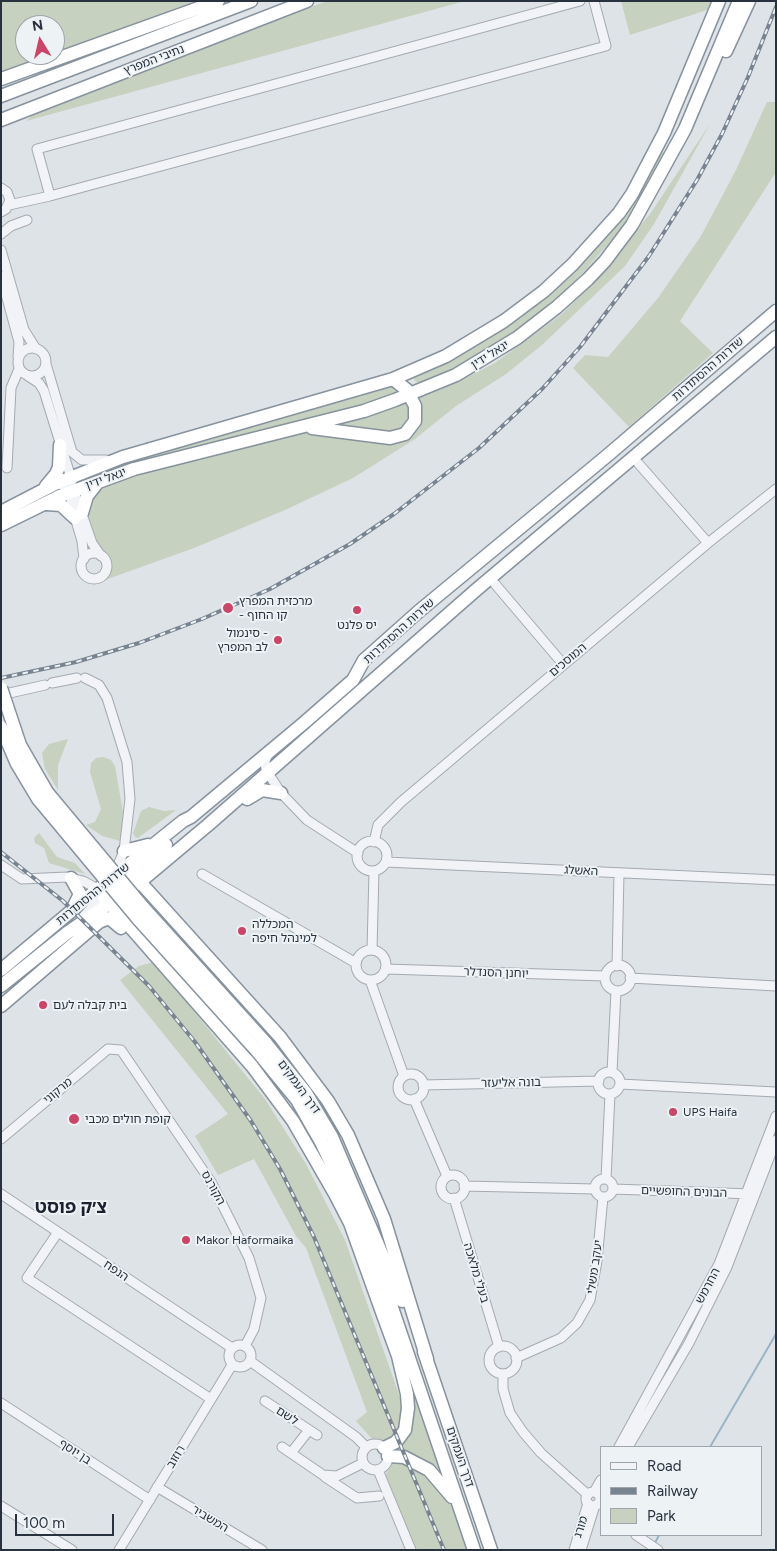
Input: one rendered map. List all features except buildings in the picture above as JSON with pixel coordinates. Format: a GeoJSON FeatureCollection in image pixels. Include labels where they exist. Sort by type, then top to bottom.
{"type":"FeatureCollection","features":[{"type":"Feature","properties":{"kind":"highway"},"geometry":{"type":"LineString","coordinates":[[4,79],[218,1]]}},
{"type":"Feature","properties":{"kind":"highway","name":"נתיבי המפרץ"},"geometry":{"type":"LineString","coordinates":[[1,96],[251,1]]}},
{"type":"Feature","properties":{"kind":"highway","name":"נתיבי המפרץ"},"geometry":{"type":"LineString","coordinates":[[1,120],[307,1]]}},
{"type":"Feature","properties":{"kind":"highway","name":"יגאל ידין"},"geometry":{"type":"LineString","coordinates":[[75,485],[84,472],[124,457],[393,379],[446,356],[504,321],[557,279],[606,228],[632,194],[653,157],[720,1]]}},
{"type":"Feature","properties":{"kind":"highway","name":"יגאל ידין"},"geometry":{"type":"LineString","coordinates":[[40,498],[57,483],[75,485],[98,482],[142,466],[364,411],[410,395],[450,378],[492,355],[557,307],[588,279],[605,261],[639,214],[686,129],[739,1]]}},
{"type":"Feature","properties":{"kind":"highway"},"geometry":{"type":"LineString","coordinates":[[686,129],[731,42],[749,1]]}},
{"type":"Feature","properties":{"kind":"highway","name":"שדרות ההסתדרות"},"geometry":{"type":"LineString","coordinates":[[1,986],[67,933],[160,840],[184,820],[191,818],[353,680],[364,660],[418,612],[614,450],[776,311]]}},
{"type":"Feature","properties":{"kind":"highway","name":"שדרות ההסתדרות"},"geometry":{"type":"LineString","coordinates":[[1,970],[70,912],[108,891],[152,871],[208,825],[476,590],[776,337]]}},
{"type":"Feature","properties":{"kind":"highway"},"geometry":{"type":"LineString","coordinates":[[295,428],[322,428],[390,438],[400,436],[410,430],[415,421],[416,411],[410,395],[404,387],[393,379]]}},
{"type":"Feature","properties":{"kind":"highway"},"geometry":{"type":"LineString","coordinates":[[1,525],[40,498],[56,474],[60,462],[60,446]]}},
{"type":"Feature","properties":{"kind":"highway"},"geometry":{"type":"LineString","coordinates":[[40,498],[61,505],[79,516],[87,496],[98,482]]}},
{"type":"Feature","properties":{"kind":"highway"},"geometry":{"type":"LineString","coordinates":[[1,512],[75,485]]}},
{"type":"Feature","properties":{"kind":"highway","name":"דרך העמקים"},"geometry":{"type":"LineString","coordinates":[[1,688],[20,745],[47,792],[260,1046],[309,1120],[347,1197],[384,1284],[474,1550]]}},
{"type":"Feature","properties":{"kind":"highway","name":"דרך העמקים"},"geometry":{"type":"LineString","coordinates":[[1,727],[17,764],[38,799],[138,919],[306,1093],[332,1137],[427,1359],[491,1550]]}},
{"type":"Feature","properties":{"kind":"highway"},"geometry":{"type":"LineString","coordinates":[[208,825],[235,809],[258,791],[269,789],[281,793]]}},
{"type":"Feature","properties":{"kind":"highway"},"geometry":{"type":"LineString","coordinates":[[191,818],[136,878],[108,891],[136,934],[269,1087],[314,1155],[336,1194],[355,1237],[398,1356],[407,1394],[408,1408],[405,1430],[386,1452],[404,1457],[429,1470],[437,1477],[457,1506],[466,1528]]}},
{"type":"Feature","properties":{"kind":"highway"},"geometry":{"type":"LineString","coordinates":[[124,851],[143,847],[160,840]]}},
{"type":"Feature","properties":{"kind":"highway"},"geometry":{"type":"LineString","coordinates":[[152,871],[152,885],[164,908]]}},
{"type":"Feature","properties":{"kind":"highway"},"geometry":{"type":"LineString","coordinates":[[70,912],[80,896],[71,878]]}},
{"type":"Feature","properties":{"kind":"highway"},"geometry":{"type":"LineString","coordinates":[[136,878],[280,1037],[328,1101],[348,1135],[384,1220],[427,1359]]}},
{"type":"Feature","properties":{"kind":"highway"},"geometry":{"type":"LineString","coordinates":[[1,1006],[103,920],[112,919],[123,930],[136,934]]}},
{"type":"Feature","properties":{"kind":"highway"},"geometry":{"type":"LineString","coordinates":[[355,1237],[384,1284]]}},
{"type":"Feature","properties":{"kind":"street"},"geometry":{"type":"LineString","coordinates":[[50,196],[37,149],[580,1]]}},
{"type":"Feature","properties":{"kind":"street"},"geometry":{"type":"LineString","coordinates":[[4,209],[606,46],[594,1]]}},
{"type":"Feature","properties":{"kind":"street"},"geometry":{"type":"LineString","coordinates":[[1,188],[9,196],[4,209],[1,233]]}},
{"type":"Feature","properties":{"kind":"street"},"geometry":{"type":"LineString","coordinates":[[1,233],[11,226],[27,220]]}},
{"type":"Feature","properties":{"kind":"street"},"geometry":{"type":"LineString","coordinates":[[1,250],[26,335],[36,349],[43,354],[72,452],[82,460],[90,461],[124,457]]}},
{"type":"Feature","properties":{"kind":"street"},"geometry":{"type":"LineString","coordinates":[[1,276],[19,342],[19,369],[11,388],[7,468]]}},
{"type":"Feature","properties":{"kind":"street"},"geometry":{"type":"LineString","coordinates":[[18,357],[28,348],[36,349]]}},
{"type":"Feature","properties":{"kind":"street"},"geometry":{"type":"LineString","coordinates":[[28,376],[40,374],[46,364]]}},
{"type":"Feature","properties":{"kind":"street"},"geometry":{"type":"LineString","coordinates":[[19,369],[39,383],[44,391],[60,446],[75,485],[84,559],[83,572],[88,577],[96,579],[103,576],[106,562],[92,543],[79,516]]}},
{"type":"Feature","properties":{"kind":"street"},"geometry":{"type":"LineString","coordinates":[[638,463],[708,543]]}},
{"type":"Feature","properties":{"kind":"street","name":"המוסכים"},"geometry":{"type":"LineString","coordinates":[[374,842],[378,825],[401,802],[563,664],[776,489]]}},
{"type":"Feature","properties":{"kind":"street"},"geometry":{"type":"LineString","coordinates":[[84,559],[93,554],[101,556]]}},
{"type":"Feature","properties":{"kind":"street"},"geometry":{"type":"LineString","coordinates":[[495,584],[563,664]]}},
{"type":"Feature","properties":{"kind":"street"},"geometry":{"type":"LineString","coordinates":[[1,695],[81,678],[96,682],[105,693],[128,762],[130,807],[124,851],[108,891],[71,878],[51,876],[22,878],[1,865]]}},
{"type":"Feature","properties":{"kind":"street"},"geometry":{"type":"LineString","coordinates":[[268,753],[265,762],[267,773],[281,793],[308,820],[358,853],[361,866],[374,871],[381,868],[386,862],[385,849],[374,842],[366,843],[358,853]]}},
{"type":"Feature","properties":{"kind":"street","name":"האשלג"},"geometry":{"type":"LineString","coordinates":[[386,862],[776,880]]}},
{"type":"Feature","properties":{"kind":"street"},"geometry":{"type":"LineString","coordinates":[[372,950],[374,871]]}},
{"type":"Feature","properties":{"kind":"street"},"geometry":{"type":"LineString","coordinates":[[617,966],[619,873]]}},
{"type":"Feature","properties":{"kind":"street"},"geometry":{"type":"LineString","coordinates":[[202,874],[356,963],[361,976],[370,980],[380,978],[386,969],[384,956],[372,950],[360,955],[356,963]]}},
{"type":"Feature","properties":{"kind":"street"},"geometry":{"type":"LineString","coordinates":[[617,966],[627,970],[630,978],[625,988],[616,991],[608,986],[605,976],[610,968],[617,966]]}},
{"type":"Feature","properties":{"kind":"street","name":"יוחנן הסנדלר"},"geometry":{"type":"LineString","coordinates":[[386,969],[605,976]]}},
{"type":"Feature","properties":{"kind":"street"},"geometry":{"type":"LineString","coordinates":[[630,978],[776,986]]}},
{"type":"Feature","properties":{"kind":"street"},"geometry":{"type":"LineString","coordinates":[[370,980],[404,1076]]}},
{"type":"Feature","properties":{"kind":"street"},"geometry":{"type":"LineString","coordinates":[[612,1072],[616,991]]}},
{"type":"Feature","properties":{"kind":"street","name":"מרקוני"},"geometry":{"type":"LineString","coordinates":[[1,1139],[108,1049],[116,1048]]}},
{"type":"Feature","properties":{"kind":"street","name":"הקורנס"},"geometry":{"type":"LineString","coordinates":[[116,1048],[124,1053],[211,1182],[249,1258],[261,1298],[254,1328],[244,1346]]}},
{"type":"Feature","properties":{"kind":"street"},"geometry":{"type":"LineString","coordinates":[[612,1072],[619,1078],[620,1084],[618,1090],[610,1094],[601,1090],[598,1082],[604,1073],[612,1072]]}},
{"type":"Feature","properties":{"kind":"street"},"geometry":{"type":"LineString","coordinates":[[416,1075],[424,1085],[422,1092],[414,1099],[406,1098],[399,1090],[399,1082],[404,1076],[416,1075]]}},
{"type":"Feature","properties":{"kind":"street","name":"בונה אליעזר"},"geometry":{"type":"LineString","coordinates":[[424,1085],[598,1082]]}},
{"type":"Feature","properties":{"kind":"street"},"geometry":{"type":"LineString","coordinates":[[620,1084],[776,1092]]}},
{"type":"Feature","properties":{"kind":"street"},"geometry":{"type":"LineString","coordinates":[[606,1179],[610,1094]]}},
{"type":"Feature","properties":{"kind":"street"},"geometry":{"type":"LineString","coordinates":[[414,1099],[447,1176]]}},
{"type":"Feature","properties":{"kind":"street","name":"החרמש"},"geometry":{"type":"LineString","coordinates":[[629,1446],[689,1343],[728,1267],[776,1116]]}},
{"type":"Feature","properties":{"kind":"street","name":"החרמש"},"geometry":{"type":"LineString","coordinates":[[620,1446],[719,1264],[776,1140]]}},
{"type":"Feature","properties":{"kind":"street"},"geometry":{"type":"LineString","coordinates":[[447,1176],[458,1176],[464,1186],[463,1193],[454,1198],[446,1197],[441,1190],[441,1182],[447,1176]]}},
{"type":"Feature","properties":{"kind":"street"},"geometry":{"type":"LineString","coordinates":[[606,1179],[612,1184],[613,1189],[610,1194],[602,1197],[597,1194],[595,1189],[598,1181],[606,1179]]}},
{"type":"Feature","properties":{"kind":"street"},"geometry":{"type":"LineString","coordinates":[[464,1186],[595,1189]]}},
{"type":"Feature","properties":{"kind":"street","name":"הבונים החופשיים"},"geometry":{"type":"LineString","coordinates":[[613,1189],[750,1194]]}},
{"type":"Feature","properties":{"kind":"street","name":"הנפח"},"geometry":{"type":"LineString","coordinates":[[1,1194],[232,1348]]}},
{"type":"Feature","properties":{"kind":"street","name":"יעקב משלי"},"geometry":{"type":"LineString","coordinates":[[516,1358],[561,1338],[576,1323],[590,1300],[597,1262],[602,1197]]}},
{"type":"Feature","properties":{"kind":"street","name":"בעלי מלאכה"},"geometry":{"type":"LineString","coordinates":[[454,1198],[499,1347]]}},
{"type":"Feature","properties":{"kind":"street"},"geometry":{"type":"LineString","coordinates":[[58,1232],[27,1278],[211,1399]]}},
{"type":"Feature","properties":{"kind":"street"},"geometry":{"type":"LineString","coordinates":[[250,1361],[242,1367],[232,1365],[229,1359],[232,1348],[238,1345],[244,1346],[249,1351],[250,1361],[356,1437],[366,1447]]}},
{"type":"Feature","properties":{"kind":"street"},"geometry":{"type":"LineString","coordinates":[[499,1347],[508,1347],[516,1358],[514,1367],[503,1374],[495,1371],[489,1360],[492,1352],[499,1347]]}},
{"type":"Feature","properties":{"kind":"street","name":"רוזוב"},"geometry":{"type":"LineString","coordinates":[[119,1550],[232,1365]]}},
{"type":"Feature","properties":{"kind":"street"},"geometry":{"type":"LineString","coordinates":[[503,1374],[503,1389],[510,1413],[541,1453],[595,1500],[600,1483]]}},
{"type":"Feature","properties":{"kind":"street","name":"לשם"},"geometry":{"type":"LineString","coordinates":[[265,1401],[313,1433],[291,1453]]}},
{"type":"Feature","properties":{"kind":"street","name":"בן יוסף"},"geometry":{"type":"LineString","coordinates":[[1,1403],[150,1500]]}},
{"type":"Feature","properties":{"kind":"street"},"geometry":{"type":"LineString","coordinates":[[373,1444],[386,1452],[384,1466],[378,1470],[369,1469],[363,1463],[362,1455],[366,1447],[373,1444]]}},
{"type":"Feature","properties":{"kind":"street"},"geometry":{"type":"LineString","coordinates":[[282,1447],[357,1498],[379,1496]]}},
{"type":"Feature","properties":{"kind":"street"},"geometry":{"type":"LineString","coordinates":[[323,1475],[337,1476],[363,1463]]}},
{"type":"Feature","properties":{"kind":"street"},"geometry":{"type":"LineString","coordinates":[[378,1470],[410,1550]]}},
{"type":"Feature","properties":{"kind":"street","name":"המשביר"},"geometry":{"type":"LineString","coordinates":[[157,1487],[262,1550]]}},
{"type":"Feature","properties":{"kind":"street","name":"מורג"},"geometry":{"type":"LineString","coordinates":[[574,1550],[595,1500]]}},
{"type":"Feature","properties":{"kind":"street","name":"מורג"},"geometry":{"type":"LineString","coordinates":[[581,1550],[595,1500]]}},
{"type":"Feature","properties":{"kind":"street"},"geometry":{"type":"LineString","coordinates":[[1,1506],[72,1550]]}},
{"type":"Feature","properties":{"kind":"street"},"geometry":{"type":"LineString","coordinates":[[637,1536],[657,1549]]}},
{"type":"Feature","properties":{"kind":"green space"},"geometry":{"type":"Polygon","coordinates":[[[1,1],[195,1],[65,49],[65,15],[15,15],[15,65],[23,65],[1,73],[1,1]]]}},
{"type":"Feature","properties":{"kind":"green space"},"geometry":{"type":"Polygon","coordinates":[[[328,1],[465,1],[26,121],[36,112],[278,18],[328,1]]]}},
{"type":"Feature","properties":{"kind":"green space"},"geometry":{"type":"Polygon","coordinates":[[[621,1],[711,1],[707,10],[630,35],[621,1]]]}},
{"type":"Feature","properties":{"kind":"green space"},"geometry":{"type":"Polygon","coordinates":[[[767,102],[776,102],[776,172],[680,321],[713,353],[629,427],[573,368],[585,355],[608,357],[658,298],[701,236],[736,170],[767,102]]]}},
{"type":"Feature","properties":{"kind":"green space"},"geometry":{"type":"Polygon","coordinates":[[[710,124],[654,224],[625,266],[542,345],[506,374],[456,406],[415,439],[353,478],[285,510],[194,548],[105,580],[109,571],[109,562],[97,547],[86,516],[90,501],[100,488],[135,474],[305,432],[407,438],[416,399],[451,385],[495,363],[562,314],[589,287],[650,214],[710,124]]]}},
{"type":"Feature","properties":{"kind":"green space"},"geometry":{"type":"Polygon","coordinates":[[[662,152],[668,154],[625,225],[571,286],[507,338],[466,364],[421,384],[415,381],[412,376],[453,360],[492,336],[536,306],[564,281],[618,222],[662,152]]]}},
{"type":"Feature","properties":{"kind":"green space"},"geometry":{"type":"Polygon","coordinates":[[[391,384],[396,393],[355,408],[185,450],[83,483],[79,482],[82,478],[124,461],[391,384]]]}},
{"type":"Feature","properties":{"kind":"green space"},"geometry":{"type":"Polygon","coordinates":[[[408,400],[412,414],[399,435],[327,424],[408,400]]]}},
{"type":"Feature","properties":{"kind":"green space"},"geometry":{"type":"Polygon","coordinates":[[[68,739],[58,765],[58,790],[45,769],[42,753],[49,744],[68,739]]]}},
{"type":"Feature","properties":{"kind":"green space"},"geometry":{"type":"Polygon","coordinates":[[[103,757],[111,760],[115,766],[125,824],[120,841],[102,836],[86,825],[95,822],[101,809],[90,772],[91,763],[96,758],[103,757]]]}},
{"type":"Feature","properties":{"kind":"green space"},"geometry":{"type":"Polygon","coordinates":[[[149,807],[164,811],[176,810],[138,838],[135,837],[133,833],[141,811],[149,807]]]}},
{"type":"Feature","properties":{"kind":"green space"},"geometry":{"type":"Polygon","coordinates":[[[39,833],[57,857],[75,863],[85,874],[49,863],[44,848],[35,843],[34,838],[39,833]]]}},
{"type":"Feature","properties":{"kind":"green space"},"geometry":{"type":"Polygon","coordinates":[[[154,962],[265,1099],[306,1164],[345,1240],[404,1409],[398,1433],[385,1441],[372,1439],[356,1421],[367,1412],[306,1248],[296,1236],[254,1159],[218,1175],[195,1136],[228,1114],[120,980],[139,966],[154,962]]]}},
{"type":"Feature","properties":{"kind":"green space"},"geometry":{"type":"Polygon","coordinates":[[[405,1358],[445,1477],[405,1451],[402,1443],[405,1358]]]}},
{"type":"Feature","properties":{"kind":"green space"},"geometry":{"type":"Polygon","coordinates":[[[391,1458],[422,1471],[446,1497],[457,1516],[469,1550],[414,1550],[385,1476],[391,1464],[391,1458]]]}},
{"type":"Feature","properties":{"kind":"waterway"},"geometry":{"type":"LineString","coordinates":[[711,1446],[776,1334]]}},
{"type":"Feature","properties":{"kind":"waterway"},"geometry":{"type":"LineString","coordinates":[[655,1543],[658,1536]]}},
{"type":"Feature","properties":{"kind":"railway"},"geometry":{"type":"LineString","coordinates":[[1,678],[76,662],[139,643],[202,619],[270,589],[350,544],[394,514],[479,448],[542,389],[580,347],[649,256],[697,180],[722,134],[748,77],[776,7]]}},
{"type":"Feature","properties":{"kind":"railway"},"geometry":{"type":"LineString","coordinates":[[1,852],[63,901],[149,986],[195,1042],[251,1121],[280,1169],[314,1237],[444,1550]]}},
{"type":"Feature","properties":{"kind":"place","name":"מרכזית המפרץ - קו החוף"},"geometry":{"type":"Point","coordinates":[228,608]}},
{"type":"Feature","properties":{"kind":"place","name":"יס פלנט"},"geometry":{"type":"Point","coordinates":[357,610]}},
{"type":"Feature","properties":{"kind":"place","name":"סינמול - לב המפרץ"},"geometry":{"type":"Point","coordinates":[278,640]}},
{"type":"Feature","properties":{"kind":"place","name":"המכללה למינהל חיפה"},"geometry":{"type":"Point","coordinates":[242,931]}},
{"type":"Feature","properties":{"kind":"place","name":"בית קבלה לעם"},"geometry":{"type":"Point","coordinates":[43,1005]}},
{"type":"Feature","properties":{"kind":"place","name":"UPS Haifa"},"geometry":{"type":"Point","coordinates":[673,1112]}},
{"type":"Feature","properties":{"kind":"place","name":"קופת חולים מכבי"},"geometry":{"type":"Point","coordinates":[74,1119]}},
{"type":"Feature","properties":{"kind":"place","name":"Makor Haformaika"},"geometry":{"type":"Point","coordinates":[186,1240]}},
{"type":"Feature","properties":{"kind":"district","name":"צ׳ק פוסט"},"geometry":{"type":"Point","coordinates":[71,1208]}}]}
